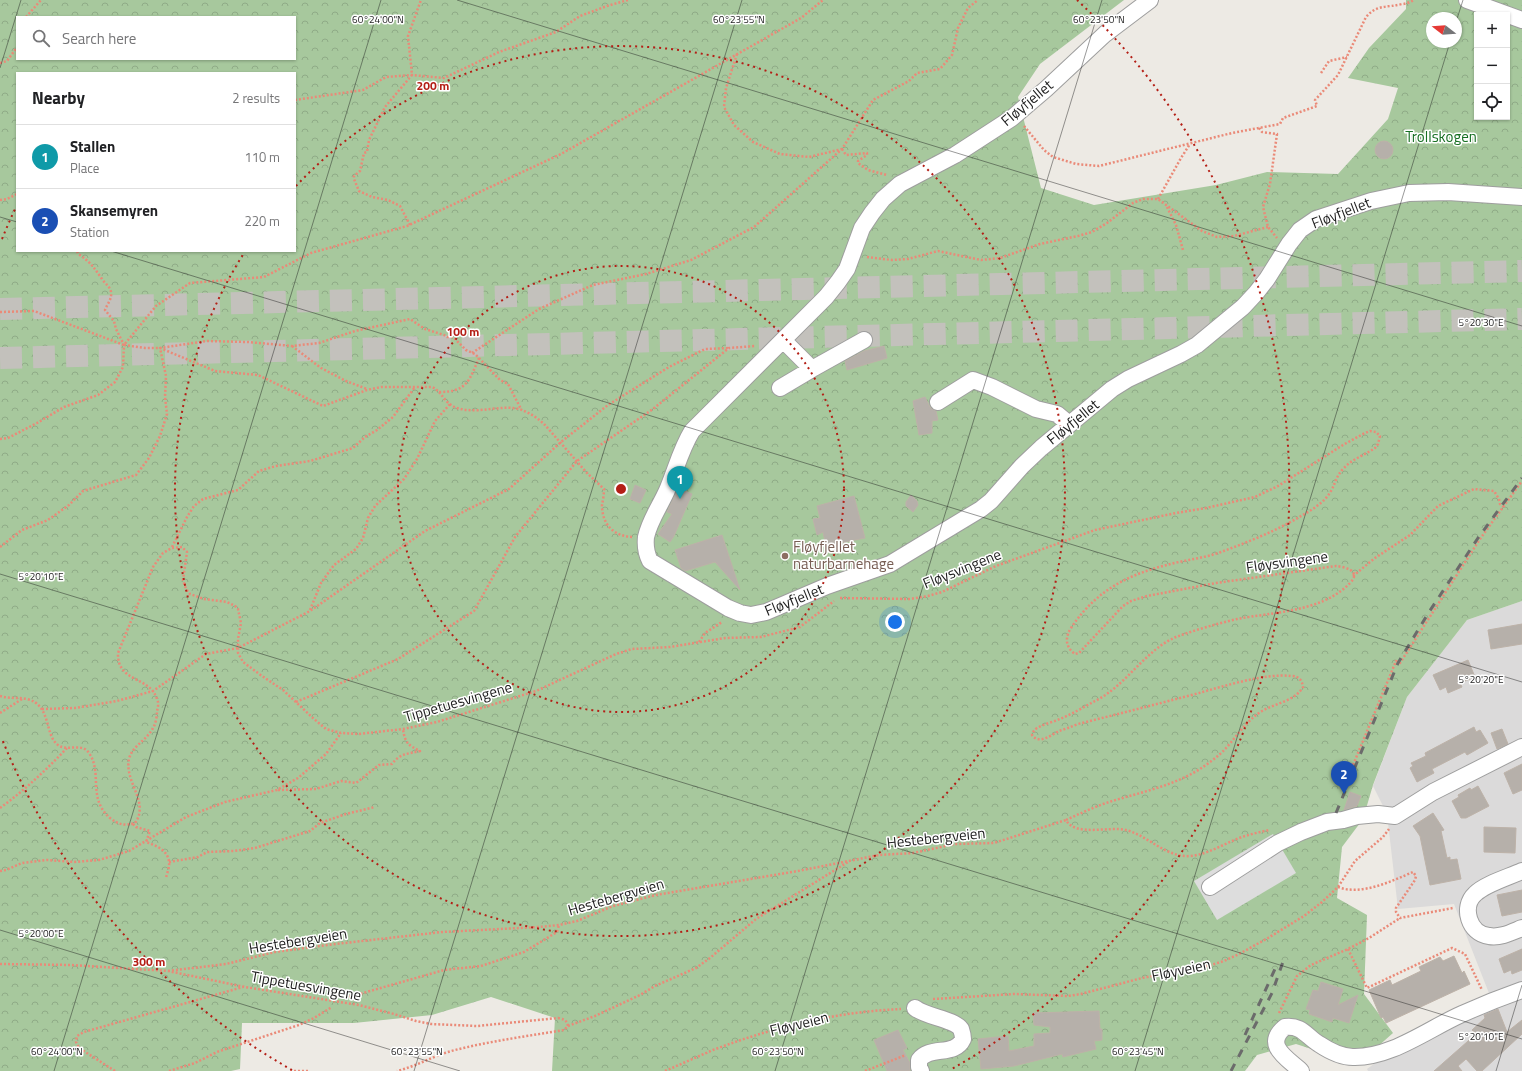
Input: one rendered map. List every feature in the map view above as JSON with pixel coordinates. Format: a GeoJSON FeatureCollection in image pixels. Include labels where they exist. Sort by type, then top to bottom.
{"type":"FeatureCollection","features":[{"type":"Feature","properties":{"kind":"street","name":"Fløyfjellet"},"geometry":{"type":"LineString","coordinates":[[1150,0],[1105,34],[1046,89],[1012,118],[955,155],[911,177],[900,184],[883,199],[862,228],[847,269],[826,297],[692,431],[684,444],[668,488],[650,524],[645,546],[650,561],[728,608],[751,615],[766,612],[828,586],[890,564],[981,509],[999,493],[1022,466],[1069,424],[1112,390],[1128,379],[1197,345],[1223,324],[1243,307],[1256,293],[1267,279],[1285,249],[1300,230],[1316,219],[1333,212],[1389,196],[1409,193],[1434,192],[1522,197]]}},
{"type":"Feature","properties":{"kind":"street"},"geometry":{"type":"LineString","coordinates":[[1467,0],[1522,20]]}},
{"type":"Feature","properties":{"kind":"street"},"geometry":{"type":"LineString","coordinates":[[780,388],[864,340]]}},
{"type":"Feature","properties":{"kind":"street"},"geometry":{"type":"LineString","coordinates":[[780,343],[812,369]]}},
{"type":"Feature","properties":{"kind":"street"},"geometry":{"type":"LineString","coordinates":[[938,402],[973,380],[992,387],[1036,409],[1057,414],[1069,424]]}},
{"type":"Feature","properties":{"kind":"street"},"geometry":{"type":"LineString","coordinates":[[1210,887],[1278,843],[1327,822],[1378,814],[1395,816],[1433,792],[1522,747]]}},
{"type":"Feature","properties":{"kind":"street"},"geometry":{"type":"LineString","coordinates":[[1522,870],[1487,886],[1476,893],[1469,904],[1468,919],[1477,931],[1489,936],[1503,935],[1522,928]]}},
{"type":"Feature","properties":{"kind":"street"},"geometry":{"type":"LineString","coordinates":[[1301,1071],[1276,1046],[1275,1042],[1277,1037],[1286,1027],[1293,1026],[1298,1028],[1319,1044],[1347,1057],[1361,1057],[1387,1052],[1462,1014],[1522,990]]}},
{"type":"Feature","properties":{"kind":"street"},"geometry":{"type":"LineString","coordinates":[[915,1008],[926,1015],[956,1025],[960,1028],[963,1038],[958,1047],[929,1053],[921,1064]]}},
{"type":"Feature","properties":{"kind":"path"},"geometry":{"type":"LineString","coordinates":[[27,16],[41,0]]}},
{"type":"Feature","properties":{"kind":"path"},"geometry":{"type":"LineString","coordinates":[[410,225],[400,206],[388,200],[372,197],[359,191],[354,176],[360,171],[364,153],[367,152],[369,140],[385,107],[412,75],[408,36],[421,0]]}},
{"type":"Feature","properties":{"kind":"path"},"geometry":{"type":"LineString","coordinates":[[296,100],[363,90],[386,77],[412,75],[444,78],[499,52],[556,32],[580,16],[628,0]]}},
{"type":"Feature","properties":{"kind":"path"},"geometry":{"type":"LineString","coordinates":[[124,345],[156,306],[190,283],[264,277],[311,253],[410,225],[561,154],[801,18],[823,0]]}},
{"type":"Feature","properties":{"kind":"path"},"geometry":{"type":"LineString","coordinates":[[472,353],[539,309],[593,285],[646,274],[691,260],[754,227],[842,149],[873,100],[909,81],[917,73],[940,69],[944,65],[952,55],[958,28],[968,8],[978,0]]}},
{"type":"Feature","properties":{"kind":"path"},"geometry":{"type":"LineString","coordinates":[[1012,118],[1027,129],[1044,150],[1053,157],[1062,161],[1076,164],[1099,166],[1232,133],[1280,124],[1283,118],[1317,106],[1315,100],[1338,75],[1366,17],[1371,11],[1414,0]]}},
{"type":"Feature","properties":{"kind":"path"},"geometry":{"type":"LineString","coordinates":[[0,63],[7,61],[16,48]]}},
{"type":"Feature","properties":{"kind":"path"},"geometry":{"type":"LineString","coordinates":[[737,54],[726,88],[724,107],[734,125],[753,142],[780,154],[809,157],[842,149]]}},
{"type":"Feature","properties":{"kind":"path"},"geometry":{"type":"LineString","coordinates":[[1321,73],[1329,61],[1347,57]]}},
{"type":"Feature","properties":{"kind":"path"},"geometry":{"type":"LineString","coordinates":[[1259,128],[1262,132],[1277,134],[1270,184],[1263,207],[1268,227],[1285,249]]}},
{"type":"Feature","properties":{"kind":"path"},"geometry":{"type":"LineString","coordinates":[[1158,200],[1181,158],[1191,144]]}},
{"type":"Feature","properties":{"kind":"path"},"geometry":{"type":"LineString","coordinates":[[842,149],[846,155],[867,153],[858,161],[858,163],[868,170],[886,175],[901,173],[911,177]]}},
{"type":"Feature","properties":{"kind":"path"},"geometry":{"type":"LineString","coordinates":[[0,200],[7,199],[16,194]]}},
{"type":"Feature","properties":{"kind":"path"},"geometry":{"type":"LineString","coordinates":[[852,255],[892,260],[908,259],[938,251],[981,260],[1000,258],[1040,244],[1092,232],[1107,223],[1133,203],[1143,199],[1158,200],[1202,231],[1218,237],[1234,236],[1268,227]]}},
{"type":"Feature","properties":{"kind":"path"},"geometry":{"type":"LineString","coordinates":[[1167,207],[1176,225],[1183,250]]}},
{"type":"Feature","properties":{"kind":"path"},"geometry":{"type":"LineString","coordinates":[[0,439],[8,438],[64,407],[98,395],[115,382],[123,366],[124,345],[116,329],[114,321],[105,310],[110,300],[110,288],[99,273],[86,259],[78,254],[78,252]]}},
{"type":"Feature","properties":{"kind":"path"},"geometry":{"type":"LineString","coordinates":[[0,312],[34,311],[124,345],[145,348],[160,348],[207,342],[248,342],[292,346],[319,344],[355,331],[410,319],[431,332],[447,337],[453,337],[466,350],[479,358],[500,380],[508,384],[521,410]]}},
{"type":"Feature","properties":{"kind":"path"},"geometry":{"type":"LineString","coordinates":[[42,710],[75,708],[116,702],[153,691],[206,654],[238,648],[310,610],[425,531],[509,489],[561,442],[608,405],[669,367],[705,349],[780,343]]}},
{"type":"Feature","properties":{"kind":"path"},"geometry":{"type":"LineString","coordinates":[[292,346],[321,368],[367,390]]}},
{"type":"Feature","properties":{"kind":"path"},"geometry":{"type":"LineString","coordinates":[[160,348],[215,371],[258,375],[323,406],[367,390],[382,387],[432,387],[439,392],[443,399],[458,408],[474,411],[508,408],[521,410],[539,419],[604,489],[603,516],[614,533],[624,536],[646,537]]}},
{"type":"Feature","properties":{"kind":"path"},"geometry":{"type":"LineString","coordinates":[[0,547],[22,530],[48,520],[69,505],[83,491],[136,475],[149,458],[160,436],[167,414],[165,397],[166,376],[160,348]]}},
{"type":"Feature","properties":{"kind":"path"},"geometry":{"type":"LineString","coordinates":[[296,702],[398,659],[474,612],[515,536],[577,461],[653,409],[729,348]]}},
{"type":"Feature","properties":{"kind":"path"},"geometry":{"type":"LineString","coordinates":[[439,392],[452,392],[464,386],[472,374],[479,358]]}},
{"type":"Feature","properties":{"kind":"path"},"geometry":{"type":"LineString","coordinates":[[172,548],[187,517],[194,506],[202,499],[238,490],[259,471],[276,466],[310,461],[353,448],[365,437],[377,430],[393,417],[415,387]]}},
{"type":"Feature","properties":{"kind":"path"},"geometry":{"type":"LineString","coordinates":[[310,610],[321,583],[334,565],[356,549],[363,538],[368,518],[375,506],[404,479],[417,459],[435,421],[450,404]]}},
{"type":"Feature","properties":{"kind":"path","name":"Fløysvingene"},"geometry":{"type":"LineString","coordinates":[[831,598],[910,599],[928,596],[956,586],[996,566],[1095,530],[1255,497],[1278,486],[1363,434],[1376,432],[1380,436],[1378,444],[1369,452],[1345,467],[1336,477],[1331,492],[1314,508],[1280,527],[1218,553],[1153,569],[1130,577],[1116,584],[1103,592],[1090,604],[1076,621],[1068,634],[1066,641],[1070,650],[1075,654],[1079,653],[1122,606],[1131,601],[1147,596],[1216,583],[1317,568],[1347,567],[1352,571],[1353,576]]}},
{"type":"Feature","properties":{"kind":"path"},"geometry":{"type":"LineString","coordinates":[[1344,788],[1396,661],[1400,664],[1436,606],[1522,481]]}},
{"type":"Feature","properties":{"kind":"path"},"geometry":{"type":"LineString","coordinates":[[1276,828],[1243,837],[1200,854],[1189,856],[1168,852],[1126,830],[1113,828],[1080,830],[1072,827],[1066,820],[1106,803],[1183,778],[1200,769],[1216,758],[1226,748],[1240,729],[1262,711],[1300,693],[1303,687],[1300,678],[1284,676],[1236,683],[1078,724],[1045,738],[1034,738],[1032,735],[1033,731],[1102,698],[1116,688],[1151,654],[1173,638],[1236,620],[1288,612],[1330,597],[1352,582],[1353,576],[1376,558],[1410,535],[1438,506],[1474,489],[1494,491],[1500,504],[1504,507]]}},
{"type":"Feature","properties":{"kind":"path"},"geometry":{"type":"LineString","coordinates":[[0,696],[28,699],[35,703],[42,710],[53,739],[58,745],[67,748],[81,748],[89,752],[94,761],[95,786],[102,808],[114,821],[126,826],[135,823],[138,819],[140,811],[139,803],[129,776],[129,758],[133,750],[154,728],[157,718],[158,703],[153,691],[126,673],[120,667],[118,653],[153,567],[163,553],[172,548],[182,547],[187,552],[183,580],[186,589],[190,594],[204,599],[228,602],[238,609],[242,623],[238,648]]}},
{"type":"Feature","properties":{"kind":"path","name":"Tippetuesvingene"},"geometry":{"type":"LineString","coordinates":[[238,648],[240,658],[243,662],[283,690],[326,729],[341,733],[359,734],[403,729],[437,722],[536,691],[616,654],[632,649],[670,647],[725,638],[761,636],[800,626],[837,598]]}},
{"type":"Feature","properties":{"kind":"path"},"geometry":{"type":"LineString","coordinates":[[699,642],[705,633],[724,620],[727,615],[728,608]]}},
{"type":"Feature","properties":{"kind":"path"},"geometry":{"type":"LineString","coordinates":[[0,713],[22,699]]}},
{"type":"Feature","properties":{"kind":"path"},"geometry":{"type":"LineString","coordinates":[[0,871],[22,863],[47,860],[74,862],[99,860],[129,852],[186,818],[225,802],[277,790],[316,789],[342,781],[356,783],[371,770],[379,766],[392,764],[395,760],[407,753],[420,751],[406,743],[403,729]]}},
{"type":"Feature","properties":{"kind":"path"},"geometry":{"type":"LineString","coordinates":[[277,790],[298,778],[326,754],[341,733]]}},
{"type":"Feature","properties":{"kind":"path"},"geometry":{"type":"LineString","coordinates":[[0,808],[22,792],[46,771],[67,748]]}},
{"type":"Feature","properties":{"kind":"path"},"geometry":{"type":"LineString","coordinates":[[169,862],[198,857],[207,852],[234,851],[255,848],[310,831],[320,823],[346,814],[375,807]]}},
{"type":"Feature","properties":{"kind":"path","name":"Fløyveien"},"geometry":{"type":"LineString","coordinates":[[665,1071],[712,1051],[772,1030],[798,1023],[867,1010],[915,1008],[922,1000],[1014,994],[1068,996],[1142,978],[1208,966],[1239,954],[1268,938],[1304,916],[1322,902],[1338,887],[1355,861],[1386,834],[1395,816]]}},
{"type":"Feature","properties":{"kind":"path","name":"Hestebergveien"},"geometry":{"type":"LineString","coordinates":[[168,971],[226,964],[275,952],[327,945],[442,932],[559,925],[577,921],[613,906],[656,895],[879,855],[913,853],[955,844],[994,843],[1066,820]]}},
{"type":"Feature","properties":{"kind":"path"},"geometry":{"type":"LineString","coordinates":[[132,824],[136,827],[150,831],[146,842]]}},
{"type":"Feature","properties":{"kind":"path"},"geometry":{"type":"LineString","coordinates":[[146,842],[158,846],[165,852],[169,862],[166,878]]}},
{"type":"Feature","properties":{"kind":"path"},"geometry":{"type":"LineString","coordinates":[[397,1071],[410,1068],[433,1056],[454,1050],[564,1030],[568,1026],[595,1016],[640,995],[655,986],[696,968],[756,919],[850,861]]}},
{"type":"Feature","properties":{"kind":"path"},"geometry":{"type":"LineString","coordinates":[[1338,887],[1349,890],[1367,888],[1414,872],[1415,880],[1396,908],[1396,912],[1400,918]]}},
{"type":"Feature","properties":{"kind":"path"},"geometry":{"type":"LineString","coordinates":[[1278,1018],[1297,976],[1311,965],[1369,938],[1400,918],[1469,904]]}},
{"type":"Feature","properties":{"kind":"path"},"geometry":{"type":"LineString","coordinates":[[349,997],[444,970],[481,966],[517,954],[541,943],[557,932],[559,925]]}},
{"type":"Feature","properties":{"kind":"path"},"geometry":{"type":"LineString","coordinates":[[1348,949],[1367,988],[1452,948],[1465,954],[1482,991]]}},
{"type":"Feature","properties":{"kind":"path","name":"Tippetuesvingene"},"geometry":{"type":"LineString","coordinates":[[0,964],[71,965],[168,971],[245,987],[358,1005],[431,1024],[477,1026],[558,1018],[567,1022],[568,1026]]}},
{"type":"Feature","properties":{"kind":"path"},"geometry":{"type":"LineString","coordinates":[[115,1071],[79,1048],[76,1042],[76,1036],[84,1032],[245,987]]}},
{"type":"Feature","properties":{"kind":"path"},"geometry":{"type":"LineString","coordinates":[[169,1071],[195,1062],[217,1052],[299,1025],[332,1007]]}},
{"type":"Feature","properties":{"kind":"path"},"geometry":{"type":"LineString","coordinates":[[865,1071],[908,1054],[913,1054],[921,1064]]}},
{"type":"Feature","properties":{"kind":"path"},"geometry":{"type":"LineString","coordinates":[[290,1071],[309,1071]]}},
{"type":"Feature","properties":{"kind":"shaded area"},"geometry":{"type":"Polygon","coordinates":[[[1522,601],[1522,1071],[1368,1071],[1367,1069],[1414,1035],[1494,1006],[1454,904],[1398,909],[1387,814],[1373,786],[1407,697],[1467,620],[1522,601]]]}},
{"type":"Feature","properties":{"kind":"shaded area"},"geometry":{"type":"Polygon","coordinates":[[[1273,834],[1296,873],[1217,920],[1194,881],[1273,834]]]}},
{"type":"Feature","properties":{"kind":"green space","name":"Trollskogen"},"geometry":{"type":"Polygon","coordinates":[[[0,0],[1124,0],[1040,64],[1018,97],[1041,188],[1094,205],[1216,185],[1267,172],[1338,174],[1388,119],[1398,88],[1348,78],[1369,48],[1406,9],[1406,0],[1522,0],[1522,601],[1467,620],[1407,697],[1373,785],[1363,819],[1342,847],[1337,898],[1367,915],[1364,994],[1393,1033],[1358,1064],[1296,1044],[1257,1055],[1245,1071],[552,1071],[555,1018],[491,997],[432,1015],[354,1023],[242,1023],[240,1069],[231,1071],[0,1071],[0,0]]]}},
{"type":"Feature","properties":{"kind":"building"},"geometry":{"type":"Polygon","coordinates":[[[1384,141],[1390,144],[1393,150],[1390,156],[1384,159],[1378,156],[1375,150],[1378,144],[1384,141]]]}},
{"type":"Feature","properties":{"kind":"building"},"geometry":{"type":"Polygon","coordinates":[[[884,346],[887,358],[847,370],[845,361],[864,351],[884,346]]]}},
{"type":"Feature","properties":{"kind":"building"},"geometry":{"type":"Polygon","coordinates":[[[925,397],[930,407],[936,411],[938,420],[932,421],[932,433],[919,435],[913,401],[925,397]]]}},
{"type":"Feature","properties":{"kind":"building"},"geometry":{"type":"Polygon","coordinates":[[[635,485],[646,490],[640,503],[630,499],[635,485]]]}},
{"type":"Feature","properties":{"kind":"building"},"geometry":{"type":"Polygon","coordinates":[[[678,488],[692,494],[670,542],[658,534],[672,514],[667,512],[678,488]]]}},
{"type":"Feature","properties":{"kind":"building"},"geometry":{"type":"Polygon","coordinates":[[[911,495],[917,501],[918,505],[913,512],[906,506],[906,502],[911,495]]]}},
{"type":"Feature","properties":{"kind":"building"},"geometry":{"type":"Polygon","coordinates":[[[854,496],[865,538],[826,546],[823,532],[817,535],[813,519],[820,518],[817,506],[854,496]]]}},
{"type":"Feature","properties":{"kind":"building"},"geometry":{"type":"Polygon","coordinates":[[[722,535],[740,590],[715,562],[685,571],[681,568],[675,550],[722,535]]]}},
{"type":"Feature","properties":{"kind":"building"},"geometry":{"type":"Polygon","coordinates":[[[1522,624],[1522,644],[1491,649],[1488,630],[1522,624]]]}},
{"type":"Feature","properties":{"kind":"building"},"geometry":{"type":"Polygon","coordinates":[[[1468,660],[1475,677],[1460,683],[1462,687],[1448,693],[1446,687],[1440,690],[1433,675],[1468,660]]]}},
{"type":"Feature","properties":{"kind":"building"},"geometry":{"type":"Polygon","coordinates":[[[1474,727],[1476,732],[1480,730],[1488,743],[1467,755],[1465,752],[1432,769],[1434,773],[1417,782],[1410,768],[1413,766],[1411,763],[1426,756],[1425,753],[1474,727]]]}},
{"type":"Feature","properties":{"kind":"building"},"geometry":{"type":"Polygon","coordinates":[[[1502,729],[1508,744],[1497,749],[1491,733],[1502,729]]]}},
{"type":"Feature","properties":{"kind":"building"},"geometry":{"type":"Polygon","coordinates":[[[1522,764],[1522,790],[1513,794],[1504,773],[1522,764]]]}},
{"type":"Feature","properties":{"kind":"building"},"geometry":{"type":"Polygon","coordinates":[[[1478,786],[1489,806],[1466,818],[1461,818],[1452,801],[1459,797],[1458,795],[1470,788],[1471,790],[1478,786]]]}},
{"type":"Feature","properties":{"kind":"building"},"geometry":{"type":"Polygon","coordinates":[[[1350,792],[1361,796],[1357,806],[1344,810],[1350,792]]]}},
{"type":"Feature","properties":{"kind":"building"},"geometry":{"type":"Polygon","coordinates":[[[1433,813],[1444,830],[1441,831],[1447,858],[1450,857],[1450,860],[1457,859],[1461,879],[1430,885],[1420,836],[1413,826],[1433,813]]]}},
{"type":"Feature","properties":{"kind":"building"},"geometry":{"type":"Polygon","coordinates":[[[1484,827],[1516,828],[1515,853],[1484,852],[1484,827]]]}},
{"type":"Feature","properties":{"kind":"building"},"geometry":{"type":"Polygon","coordinates":[[[1522,890],[1522,912],[1502,916],[1497,895],[1522,890]]]}},
{"type":"Feature","properties":{"kind":"building"},"geometry":{"type":"Polygon","coordinates":[[[1522,949],[1522,970],[1512,974],[1511,970],[1504,973],[1499,959],[1522,949]]]}},
{"type":"Feature","properties":{"kind":"building"},"geometry":{"type":"Polygon","coordinates":[[[1454,956],[1462,973],[1464,971],[1470,984],[1386,1023],[1383,1017],[1381,1018],[1369,990],[1390,980],[1392,985],[1421,971],[1419,967],[1440,957],[1443,961],[1454,956]]]}},
{"type":"Feature","properties":{"kind":"building"},"geometry":{"type":"Polygon","coordinates":[[[1321,982],[1343,989],[1338,1005],[1358,995],[1349,1023],[1333,1018],[1332,1022],[1309,1014],[1310,1010],[1306,1009],[1313,990],[1318,991],[1321,982]]]}},
{"type":"Feature","properties":{"kind":"building"},"geometry":{"type":"Polygon","coordinates":[[[1498,1009],[1507,1032],[1522,1020],[1522,1034],[1482,1071],[1477,1071],[1466,1059],[1458,1066],[1462,1071],[1434,1071],[1476,1034],[1472,1030],[1485,1018],[1484,1015],[1498,1009]]]}},
{"type":"Feature","properties":{"kind":"building"},"geometry":{"type":"Polygon","coordinates":[[[1099,1011],[1102,1040],[1094,1041],[1096,1049],[1063,1057],[1062,1054],[1014,1066],[981,1069],[978,1039],[1008,1036],[1009,1051],[1034,1046],[1034,1034],[1050,1033],[1050,1027],[1034,1025],[1033,1013],[1099,1011]]]}},
{"type":"Feature","properties":{"kind":"building"},"geometry":{"type":"Polygon","coordinates":[[[898,1030],[907,1048],[903,1050],[910,1063],[910,1071],[887,1071],[874,1040],[898,1030]]]}},
{"type":"Feature","properties":{"kind":"tunnel"},"geometry":{"type":"LineString","coordinates":[[0,309],[1522,271]]}},
{"type":"Feature","properties":{"kind":"tunnel"},"geometry":{"type":"LineString","coordinates":[[0,358],[1522,319]]}},
{"type":"Feature","properties":{"kind":"railway"},"geometry":{"type":"LineString","coordinates":[[1336,813],[1398,663],[1429,612],[1478,538],[1522,478]]}},
{"type":"Feature","properties":{"kind":"railway"},"geometry":{"type":"LineString","coordinates":[[1231,1071],[1272,993],[1285,956]]}},
{"type":"Feature","properties":{"kind":"railway"},"geometry":{"type":"LineString","coordinates":[[1245,1035],[1275,969]]}},
{"type":"Feature","properties":{"kind":"place","name":"Stallen"},"geometry":{"type":"Point","coordinates":[680,499]}},
{"type":"Feature","properties":{"kind":"place","name":"Fløyfjellet naturbarnehage"},"geometry":{"type":"Point","coordinates":[785,556]}},
{"type":"Feature","properties":{"kind":"place","name":"Skansemyren"},"geometry":{"type":"Point","coordinates":[1344,794]}}]}
